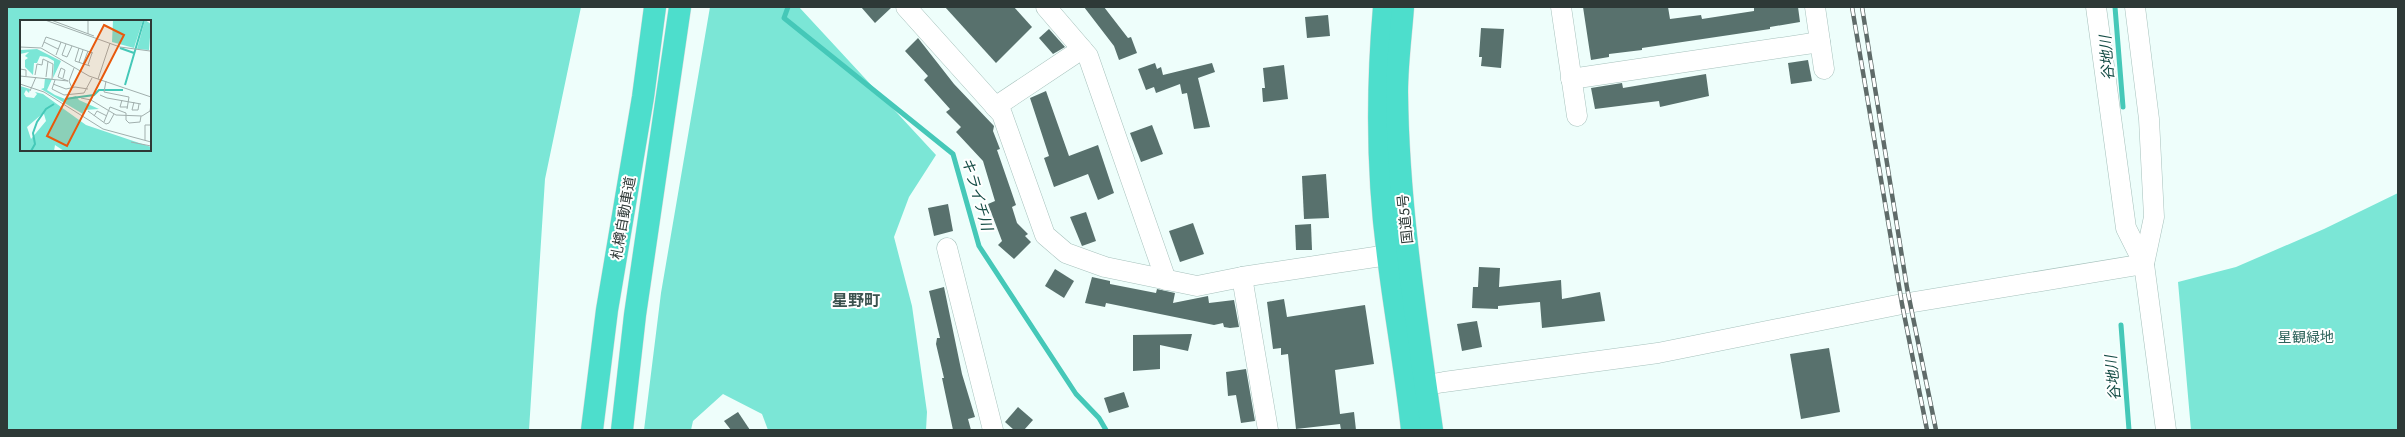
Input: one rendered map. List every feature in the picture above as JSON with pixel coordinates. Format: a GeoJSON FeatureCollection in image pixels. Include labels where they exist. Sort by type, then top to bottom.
{"type":"FeatureCollection","features":[{"type":"Feature","properties":{"kind":"highway","name":"札樽自動車道"},"geometry":{"type":"LineString","coordinates":[[592,430],[607,310],[643,97],[655,7]]}},
{"type":"Feature","properties":{"kind":"highway","name":"札樽自動車道"},"geometry":{"type":"LineString","coordinates":[[622,430],[635,315],[680,7]]}},
{"type":"Feature","properties":{"kind":"highway","name":"国道5号"},"geometry":{"type":"LineString","coordinates":[[1384,7],[1380,73],[1382,192],[1388,255],[1417,387],[1432,430]]}},
{"type":"Feature","properties":{"kind":"highway","name":"国道5号"},"geometry":{"type":"LineString","coordinates":[[1402,7],[1397,91],[1402,190],[1417,387],[1412,430]]}},
{"type":"Feature","properties":{"kind":"street"},"geometry":{"type":"LineString","coordinates":[[906,7],[1002,114],[1045,235],[1066,253],[1105,267],[1197,286],[1242,277],[1388,255]]}},
{"type":"Feature","properties":{"kind":"street"},"geometry":{"type":"LineString","coordinates":[[1561,7],[1577,116]]}},
{"type":"Feature","properties":{"kind":"street"},"geometry":{"type":"LineString","coordinates":[[1815,7],[1824,69]]}},
{"type":"Feature","properties":{"kind":"street"},"geometry":{"type":"LineString","coordinates":[[2096,7],[2126,228],[2144,264],[2166,430]]}},
{"type":"Feature","properties":{"kind":"street"},"geometry":{"type":"LineString","coordinates":[[2135,7],[2149,118],[2154,217],[2144,264]]}},
{"type":"Feature","properties":{"kind":"street"},"geometry":{"type":"LineString","coordinates":[[1048,8],[1088,56],[1166,280]]}},
{"type":"Feature","properties":{"kind":"street"},"geometry":{"type":"LineString","coordinates":[[1571,79],[1820,42]]}},
{"type":"Feature","properties":{"kind":"street"},"geometry":{"type":"LineString","coordinates":[[995,107],[1082,49]]}},
{"type":"Feature","properties":{"kind":"street"},"geometry":{"type":"LineString","coordinates":[[947,248],[993,430]]}},
{"type":"Feature","properties":{"kind":"street"},"geometry":{"type":"LineString","coordinates":[[1417,387],[1658,353],[1902,304],[2144,264]]}},
{"type":"Feature","properties":{"kind":"street"},"geometry":{"type":"LineString","coordinates":[[1242,277],[1268,430]]}},
{"type":"Feature","properties":{"kind":"green space"},"geometry":{"type":"Polygon","coordinates":[[[7,7],[581,7],[545,179],[529,430],[7,430],[7,7]]]}},
{"type":"Feature","properties":{"kind":"green space"},"geometry":{"type":"Polygon","coordinates":[[[710,7],[799,7],[936,155],[909,197],[894,237],[912,306],[927,412],[926,430],[768,430],[762,414],[723,394],[693,421],[691,430],[644,430],[661,293],[710,7]]]}},
{"type":"Feature","properties":{"kind":"green space","name":"星観緑地"},"geometry":{"type":"Polygon","coordinates":[[[2398,193],[2398,430],[2191,430],[2178,282],[2236,267],[2324,229],[2398,193]]]}},
{"type":"Feature","properties":{"kind":"building"},"geometry":{"type":"Polygon","coordinates":[[[861,7],[892,7],[875,23],[861,7]]]}},
{"type":"Feature","properties":{"kind":"building"},"geometry":{"type":"Polygon","coordinates":[[[945,7],[1014,7],[1032,27],[996,63],[945,7]]]}},
{"type":"Feature","properties":{"kind":"building"},"geometry":{"type":"Polygon","coordinates":[[[1084,7],[1104,7],[1128,38],[1131,37],[1137,53],[1119,60],[1114,46],[1084,7]]]}},
{"type":"Feature","properties":{"kind":"building"},"geometry":{"type":"Polygon","coordinates":[[[1583,7],[1668,7],[1670,19],[1701,15],[1702,19],[1754,11],[1754,7],[1798,7],[1800,22],[1770,27],[1770,29],[1609,54],[1609,57],[1591,60],[1583,7]]]}},
{"type":"Feature","properties":{"kind":"building"},"geometry":{"type":"Polygon","coordinates":[[[1328,15],[1330,36],[1307,38],[1305,17],[1328,15]]]}},
{"type":"Feature","properties":{"kind":"building"},"geometry":{"type":"Polygon","coordinates":[[[1481,28],[1504,29],[1501,68],[1481,66],[1482,57],[1479,57],[1481,28]]]}},
{"type":"Feature","properties":{"kind":"building"},"geometry":{"type":"Polygon","coordinates":[[[1049,29],[1065,47],[1053,54],[1039,38],[1049,29]]]}},
{"type":"Feature","properties":{"kind":"building"},"geometry":{"type":"Polygon","coordinates":[[[918,38],[954,84],[994,126],[993,131],[1000,149],[997,150],[1016,205],[1012,207],[1017,223],[1028,234],[1025,236],[1031,242],[1014,259],[998,245],[1002,241],[988,204],[995,201],[983,161],[956,132],[961,127],[946,112],[950,109],[924,80],[928,76],[905,51],[918,38]]]}},
{"type":"Feature","properties":{"kind":"building"},"geometry":{"type":"Polygon","coordinates":[[[1808,60],[1812,81],[1791,84],[1788,63],[1808,60]]]}},
{"type":"Feature","properties":{"kind":"building"},"geometry":{"type":"Polygon","coordinates":[[[1155,63],[1157,69],[1161,67],[1163,75],[1212,63],[1215,72],[1198,78],[1210,127],[1194,129],[1187,93],[1182,94],[1180,84],[1156,93],[1154,87],[1146,90],[1138,69],[1155,63]]]}},
{"type":"Feature","properties":{"kind":"building"},"geometry":{"type":"Polygon","coordinates":[[[1284,65],[1288,99],[1263,102],[1262,88],[1265,88],[1263,68],[1284,65]]]}},
{"type":"Feature","properties":{"kind":"building"},"geometry":{"type":"Polygon","coordinates":[[[1706,74],[1709,96],[1660,107],[1659,101],[1595,109],[1591,88],[1622,83],[1623,88],[1706,74]]]}},
{"type":"Feature","properties":{"kind":"building"},"geometry":{"type":"Polygon","coordinates":[[[1046,91],[1069,156],[1098,145],[1114,193],[1098,200],[1088,174],[1054,187],[1044,158],[1049,156],[1030,98],[1046,91]]]}},
{"type":"Feature","properties":{"kind":"building"},"geometry":{"type":"Polygon","coordinates":[[[1152,125],[1163,154],[1141,162],[1130,133],[1152,125]]]}},
{"type":"Feature","properties":{"kind":"building"},"geometry":{"type":"Polygon","coordinates":[[[1326,174],[1329,218],[1304,219],[1302,176],[1326,174]]]}},
{"type":"Feature","properties":{"kind":"building"},"geometry":{"type":"Polygon","coordinates":[[[948,204],[953,231],[934,236],[928,208],[948,204]]]}},
{"type":"Feature","properties":{"kind":"building"},"geometry":{"type":"Polygon","coordinates":[[[1086,212],[1096,241],[1082,246],[1070,217],[1086,212]]]}},
{"type":"Feature","properties":{"kind":"building"},"geometry":{"type":"Polygon","coordinates":[[[1193,223],[1204,254],[1180,262],[1169,231],[1193,223]]]}},
{"type":"Feature","properties":{"kind":"building"},"geometry":{"type":"Polygon","coordinates":[[[1311,224],[1312,250],[1296,250],[1295,225],[1311,224]]]}},
{"type":"Feature","properties":{"kind":"building"},"geometry":{"type":"Polygon","coordinates":[[[1479,267],[1500,268],[1499,287],[1561,280],[1562,299],[1600,292],[1605,321],[1542,328],[1540,302],[1498,306],[1498,309],[1472,308],[1473,287],[1478,287],[1479,267]]]}},
{"type":"Feature","properties":{"kind":"building"},"geometry":{"type":"Polygon","coordinates":[[[1055,269],[1074,281],[1064,298],[1045,286],[1055,269]]]}},
{"type":"Feature","properties":{"kind":"building"},"geometry":{"type":"Polygon","coordinates":[[[1092,277],[1110,281],[1110,284],[1156,293],[1157,289],[1175,293],[1173,303],[1208,296],[1209,303],[1234,300],[1239,327],[1224,327],[1223,323],[1214,325],[1106,303],[1105,307],[1085,303],[1092,277]]]}},
{"type":"Feature","properties":{"kind":"building"},"geometry":{"type":"Polygon","coordinates":[[[944,287],[962,374],[975,417],[968,419],[971,430],[953,430],[942,378],[944,378],[936,344],[937,338],[940,338],[929,291],[944,287]]]}},
{"type":"Feature","properties":{"kind":"building"},"geometry":{"type":"Polygon","coordinates":[[[1284,299],[1287,317],[1365,305],[1374,364],[1335,370],[1340,414],[1354,412],[1356,430],[1341,430],[1340,424],[1296,429],[1288,354],[1281,355],[1281,348],[1273,349],[1267,302],[1284,299]]]}},
{"type":"Feature","properties":{"kind":"building"},"geometry":{"type":"Polygon","coordinates":[[[1477,321],[1482,347],[1462,351],[1457,324],[1477,321]]]}},
{"type":"Feature","properties":{"kind":"building"},"geometry":{"type":"Polygon","coordinates":[[[1192,334],[1188,351],[1160,345],[1160,369],[1133,371],[1133,335],[1192,334]]]}},
{"type":"Feature","properties":{"kind":"building"},"geometry":{"type":"Polygon","coordinates":[[[1829,348],[1840,412],[1801,419],[1790,354],[1829,348]]]}},
{"type":"Feature","properties":{"kind":"building"},"geometry":{"type":"Polygon","coordinates":[[[1246,369],[1255,421],[1241,423],[1236,395],[1228,396],[1226,372],[1246,369]]]}},
{"type":"Feature","properties":{"kind":"building"},"geometry":{"type":"Polygon","coordinates":[[[1124,392],[1129,407],[1109,413],[1104,398],[1124,392]]]}},
{"type":"Feature","properties":{"kind":"building"},"geometry":{"type":"Polygon","coordinates":[[[1018,407],[1033,420],[1024,430],[1014,430],[1005,422],[1018,407]]]}},
{"type":"Feature","properties":{"kind":"building"},"geometry":{"type":"Polygon","coordinates":[[[738,412],[750,430],[731,430],[724,421],[738,412]]]}},
{"type":"Feature","properties":{"kind":"waterway","name":"キライチ川"},"geometry":{"type":"LineString","coordinates":[[788,7],[784,18],[953,154],[979,246],[1076,394],[1099,418],[1106,430]]}},
{"type":"Feature","properties":{"kind":"waterway","name":"谷地川"},"geometry":{"type":"LineString","coordinates":[[2115,7],[2123,107]]}},
{"type":"Feature","properties":{"kind":"waterway","name":"谷地川"},"geometry":{"type":"LineString","coordinates":[[2121,325],[2129,430]]}},
{"type":"Feature","properties":{"kind":"railway"},"geometry":{"type":"LineString","coordinates":[[1852,7],[1902,304],[1927,430]]}},
{"type":"Feature","properties":{"kind":"railway"},"geometry":{"type":"LineString","coordinates":[[1862,7],[1907,288],[1936,430]]}},
{"type":"Feature","properties":{"kind":"district","name":"星野町"},"geometry":{"type":"Point","coordinates":[856,300]}}]}
